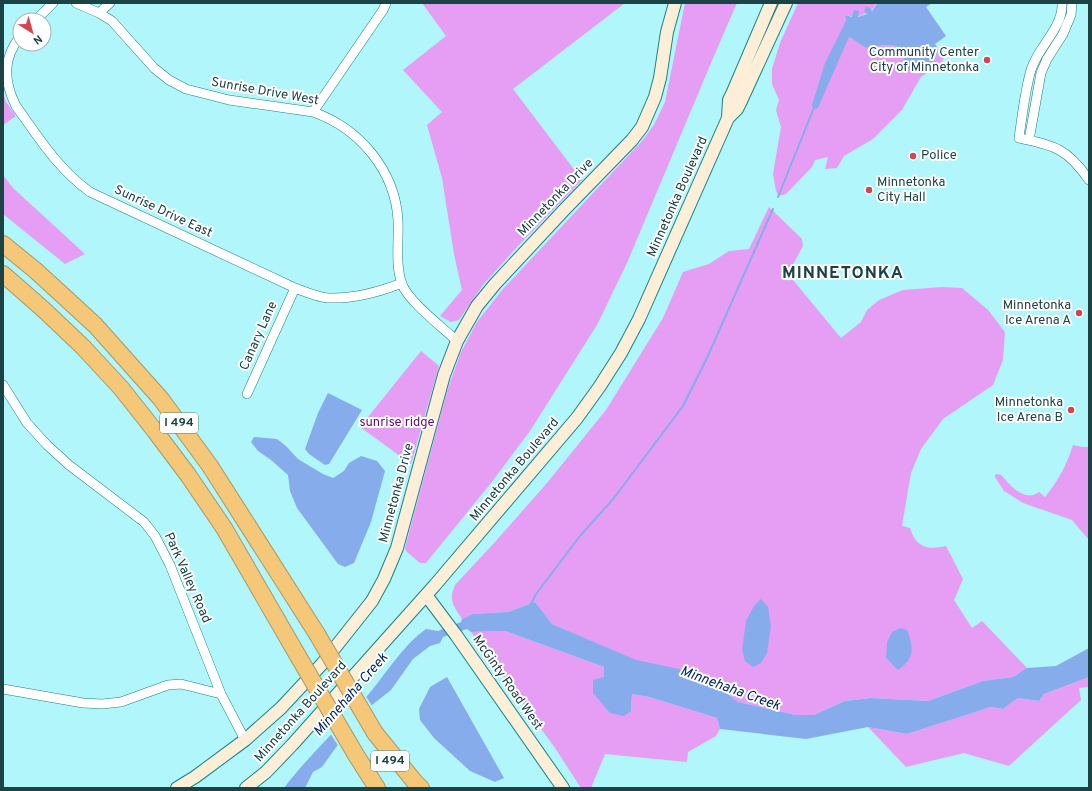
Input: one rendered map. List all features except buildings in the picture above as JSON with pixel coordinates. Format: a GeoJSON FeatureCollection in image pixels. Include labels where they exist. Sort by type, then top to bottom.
{"type":"FeatureCollection","features":[{"type":"Feature","properties":{"kind":"highway","name":"I 494"},"geometry":{"type":"LineString","coordinates":[[3,244],[41,275],[95,325],[161,399],[210,466],[317,634],[406,788]]}},
{"type":"Feature","properties":{"kind":"highway","name":"I 494"},"geometry":{"type":"LineString","coordinates":[[3,274],[83,347],[121,388],[200,491],[224,528],[356,755],[377,788]]}},
{"type":"Feature","properties":{"kind":"highway"},"geometry":{"type":"LineString","coordinates":[[375,733],[421,788]]}},
{"type":"Feature","properties":{"kind":"highway"},"geometry":{"type":"LineString","coordinates":[[356,755],[368,788]]}},
{"type":"Feature","properties":{"kind":"main road","name":"Minnetonka Drive"},"geometry":{"type":"LineString","coordinates":[[177,788],[245,740],[282,708],[322,664],[364,611],[384,579],[397,548],[444,375],[456,341],[477,306],[495,284],[632,140],[642,127],[655,97],[660,78],[667,32],[675,3]]}},
{"type":"Feature","properties":{"kind":"main road","name":"Minnetonka Boulevard"},"geometry":{"type":"LineString","coordinates":[[246,788],[266,772],[292,746],[426,595],[578,418],[600,386],[621,353],[639,319],[728,118],[729,100],[771,3]]}},
{"type":"Feature","properties":{"kind":"main road","name":"Minnetonka Boulevard"},"geometry":{"type":"LineString","coordinates":[[728,118],[737,109],[786,3]]}},
{"type":"Feature","properties":{"kind":"main road","name":"McGinty Road West"},"geometry":{"type":"LineString","coordinates":[[426,595],[456,635],[562,788]]}},
{"type":"Feature","properties":{"kind":"street"},"geometry":{"type":"LineString","coordinates":[[44,12],[53,3]]}},
{"type":"Feature","properties":{"kind":"street","name":"Sunrise Drive West"},"geometry":{"type":"LineString","coordinates":[[76,3],[99,13],[112,21],[154,68],[169,80],[186,89],[229,100],[313,112],[325,116],[351,132],[378,160],[388,178],[397,211],[399,268],[402,283],[408,296],[456,341]]}},
{"type":"Feature","properties":{"kind":"street"},"geometry":{"type":"LineString","coordinates":[[99,13],[110,3]]}},
{"type":"Feature","properties":{"kind":"street"},"geometry":{"type":"LineString","coordinates":[[313,112],[383,10],[386,3]]}},
{"type":"Feature","properties":{"kind":"street"},"geometry":{"type":"LineString","coordinates":[[1062,3],[1062,10],[1055,28],[1036,57],[1031,70],[1018,138],[1044,143],[1063,151],[1081,168],[1089,180]]}},
{"type":"Feature","properties":{"kind":"street"},"geometry":{"type":"LineString","coordinates":[[1029,140],[1041,73],[1047,59],[1063,34],[1071,15],[1072,3]]}},
{"type":"Feature","properties":{"kind":"street","name":"Sunrise Drive East"},"geometry":{"type":"LineString","coordinates":[[12,49],[8,60],[7,72],[11,96],[16,106],[63,170],[90,192],[295,288],[316,296],[341,298],[371,292],[402,283]]}},
{"type":"Feature","properties":{"kind":"street","name":"Canary Lane"},"geometry":{"type":"LineString","coordinates":[[248,394],[295,288]]}},
{"type":"Feature","properties":{"kind":"street","name":"Park Valley Road"},"geometry":{"type":"LineString","coordinates":[[3,385],[27,423],[47,445],[69,465],[144,522],[155,536],[170,565],[221,694],[245,740]]}},
{"type":"Feature","properties":{"kind":"street"},"geometry":{"type":"LineString","coordinates":[[3,689],[83,703],[102,704],[121,702],[156,688],[168,685],[181,684],[221,694]]}},
{"type":"Feature","properties":{"kind":"green space"},"geometry":{"type":"Polygon","coordinates":[[[422,3],[625,3],[513,89],[582,180],[517,247],[483,285],[459,320],[451,322],[440,316],[462,290],[454,254],[442,178],[427,125],[442,112],[403,70],[446,36],[422,3]]]}},
{"type":"Feature","properties":{"kind":"green space"},"geometry":{"type":"Polygon","coordinates":[[[685,3],[737,3],[627,263],[597,325],[530,431],[491,483],[426,563],[420,563],[406,551],[405,548],[448,388],[461,352],[477,322],[503,289],[642,141],[654,125],[665,102],[685,3]]]}},
{"type":"Feature","properties":{"kind":"green space"},"geometry":{"type":"Polygon","coordinates":[[[798,3],[878,3],[863,15],[845,15],[849,37],[866,48],[887,45],[897,47],[901,50],[903,55],[904,67],[933,62],[939,50],[944,57],[942,62],[921,77],[902,110],[873,139],[844,156],[837,168],[825,169],[828,157],[815,160],[812,167],[786,194],[779,196],[776,191],[773,174],[781,127],[776,110],[779,100],[772,84],[772,69],[780,43],[798,3]]]}},
{"type":"Feature","properties":{"kind":"green space"},"geometry":{"type":"Polygon","coordinates":[[[3,93],[6,102],[16,116],[3,125],[3,93]]]}},
{"type":"Feature","properties":{"kind":"green space"},"geometry":{"type":"Polygon","coordinates":[[[3,175],[13,188],[85,254],[65,264],[3,214],[3,175]]]}},
{"type":"Feature","properties":{"kind":"green space"},"geometry":{"type":"Polygon","coordinates":[[[769,207],[802,239],[803,246],[788,274],[841,338],[861,322],[867,310],[879,300],[903,290],[942,287],[962,288],[988,310],[1005,332],[1003,360],[993,385],[943,419],[921,449],[911,473],[902,526],[910,528],[915,540],[923,546],[933,548],[946,546],[963,579],[954,600],[972,628],[982,621],[1027,668],[1013,677],[983,681],[928,701],[871,698],[845,701],[814,715],[796,715],[738,702],[699,673],[636,661],[552,624],[535,602],[508,612],[473,614],[462,619],[454,607],[452,595],[455,585],[547,483],[606,410],[663,318],[683,272],[709,264],[729,251],[749,249],[769,207]]]}},
{"type":"Feature","properties":{"kind":"green space","name":"sunrise ridge"},"geometry":{"type":"Polygon","coordinates":[[[421,351],[439,366],[411,464],[360,427],[421,351]]]}},
{"type":"Feature","properties":{"kind":"green space"},"geometry":{"type":"Polygon","coordinates":[[[1073,445],[1089,447],[1089,540],[1072,520],[1023,503],[1004,491],[995,477],[997,474],[1001,475],[1013,488],[1023,494],[1033,495],[1039,492],[1045,497],[1062,472],[1073,445]]]}},
{"type":"Feature","properties":{"kind":"green space"},"geometry":{"type":"Polygon","coordinates":[[[505,631],[604,667],[604,677],[631,711],[632,694],[649,697],[717,718],[720,729],[716,736],[688,752],[687,762],[605,754],[591,788],[581,788],[555,748],[471,632],[505,631]]]}},
{"type":"Feature","properties":{"kind":"green space"},"geometry":{"type":"Polygon","coordinates":[[[1089,677],[1089,687],[1079,688],[1081,700],[1009,766],[964,753],[906,767],[868,727],[907,734],[991,707],[1003,709],[1018,698],[1039,701],[1044,694],[1089,677]]]}},
{"type":"Feature","properties":{"kind":"water"},"geometry":{"type":"Polygon","coordinates":[[[878,3],[932,3],[926,7],[946,36],[935,44],[939,50],[933,62],[919,73],[904,67],[903,55],[901,50],[897,47],[887,45],[866,48],[849,37],[818,108],[813,110],[812,105],[825,63],[846,21],[845,15],[852,17],[854,10],[859,11],[858,17],[867,14],[864,11],[866,7],[870,8],[872,11],[878,3]]]}},
{"type":"Feature","properties":{"kind":"water"},"geometry":{"type":"Polygon","coordinates":[[[328,393],[362,410],[329,464],[325,465],[309,454],[305,449],[318,413],[328,393]]]}},
{"type":"Feature","properties":{"kind":"water"},"geometry":{"type":"Polygon","coordinates":[[[254,437],[277,439],[298,459],[323,474],[333,478],[344,471],[349,463],[361,456],[377,461],[385,471],[371,522],[354,563],[345,567],[338,564],[297,508],[290,491],[288,475],[258,451],[251,442],[254,437]]]}},
{"type":"Feature","properties":{"kind":"water"},"geometry":{"type":"Polygon","coordinates":[[[761,599],[768,607],[771,626],[767,653],[761,663],[753,667],[745,661],[742,650],[746,621],[754,606],[761,599]]]}},
{"type":"Feature","properties":{"kind":"water"},"geometry":{"type":"Polygon","coordinates":[[[535,602],[552,624],[636,660],[699,673],[738,702],[796,715],[814,715],[845,701],[871,698],[928,701],[983,681],[1013,677],[1027,668],[1056,666],[1089,648],[1089,677],[1044,694],[1039,701],[1018,698],[1003,709],[991,707],[907,734],[868,727],[806,739],[720,729],[717,718],[649,697],[632,694],[631,711],[624,716],[610,713],[593,693],[593,680],[604,677],[604,667],[505,631],[471,632],[467,629],[443,637],[440,643],[430,646],[413,659],[391,690],[372,705],[337,746],[322,767],[313,772],[305,788],[284,788],[304,764],[368,695],[402,651],[426,629],[438,631],[461,622],[462,619],[473,614],[508,612],[535,602]]]}},
{"type":"Feature","properties":{"kind":"water"},"geometry":{"type":"Polygon","coordinates":[[[900,628],[907,630],[911,642],[912,652],[908,661],[898,670],[886,658],[887,642],[892,632],[900,628]]]}},
{"type":"Feature","properties":{"kind":"water"},"geometry":{"type":"Polygon","coordinates":[[[447,677],[504,778],[495,782],[470,771],[434,738],[420,720],[419,709],[430,687],[447,677]]]}},
{"type":"Feature","properties":{"kind":"pier"},"geometry":{"type":"Polygon","coordinates":[[[365,695],[373,707],[339,747],[330,733],[365,695]]]}},
{"type":"Feature","properties":{"kind":"waterway"},"geometry":{"type":"LineString","coordinates":[[778,197],[813,110]]}},
{"type":"Feature","properties":{"kind":"waterway"},"geometry":{"type":"LineString","coordinates":[[530,606],[536,594],[580,536],[614,498],[683,406],[707,358],[773,209]]}},
{"type":"Feature","properties":{"kind":"place","name":"Community Center City of Minnetonka"},"geometry":{"type":"Point","coordinates":[987,60]}},
{"type":"Feature","properties":{"kind":"place","name":"Police"},"geometry":{"type":"Point","coordinates":[913,156]}},
{"type":"Feature","properties":{"kind":"place","name":"Minnetonka City Hall"},"geometry":{"type":"Point","coordinates":[869,190]}},
{"type":"Feature","properties":{"kind":"place","name":"Minnetonka Ice Arena A"},"geometry":{"type":"Point","coordinates":[1079,313]}},
{"type":"Feature","properties":{"kind":"place","name":"Minnetonka Ice Arena B"},"geometry":{"type":"Point","coordinates":[1071,410]}},
{"type":"Feature","properties":{"kind":"district","name":"MINNETONKA"},"geometry":{"type":"Point","coordinates":[843,274]}},
{"type":"Feature","properties":{"kind":"water label","name":"Minnehaha Creek"},"geometry":{"type":"Point","coordinates":[730,689]}},
{"type":"Feature","properties":{"kind":"water label","name":"Minnehaha Creek"},"geometry":{"type":"Point","coordinates":[351,695]}}]}
